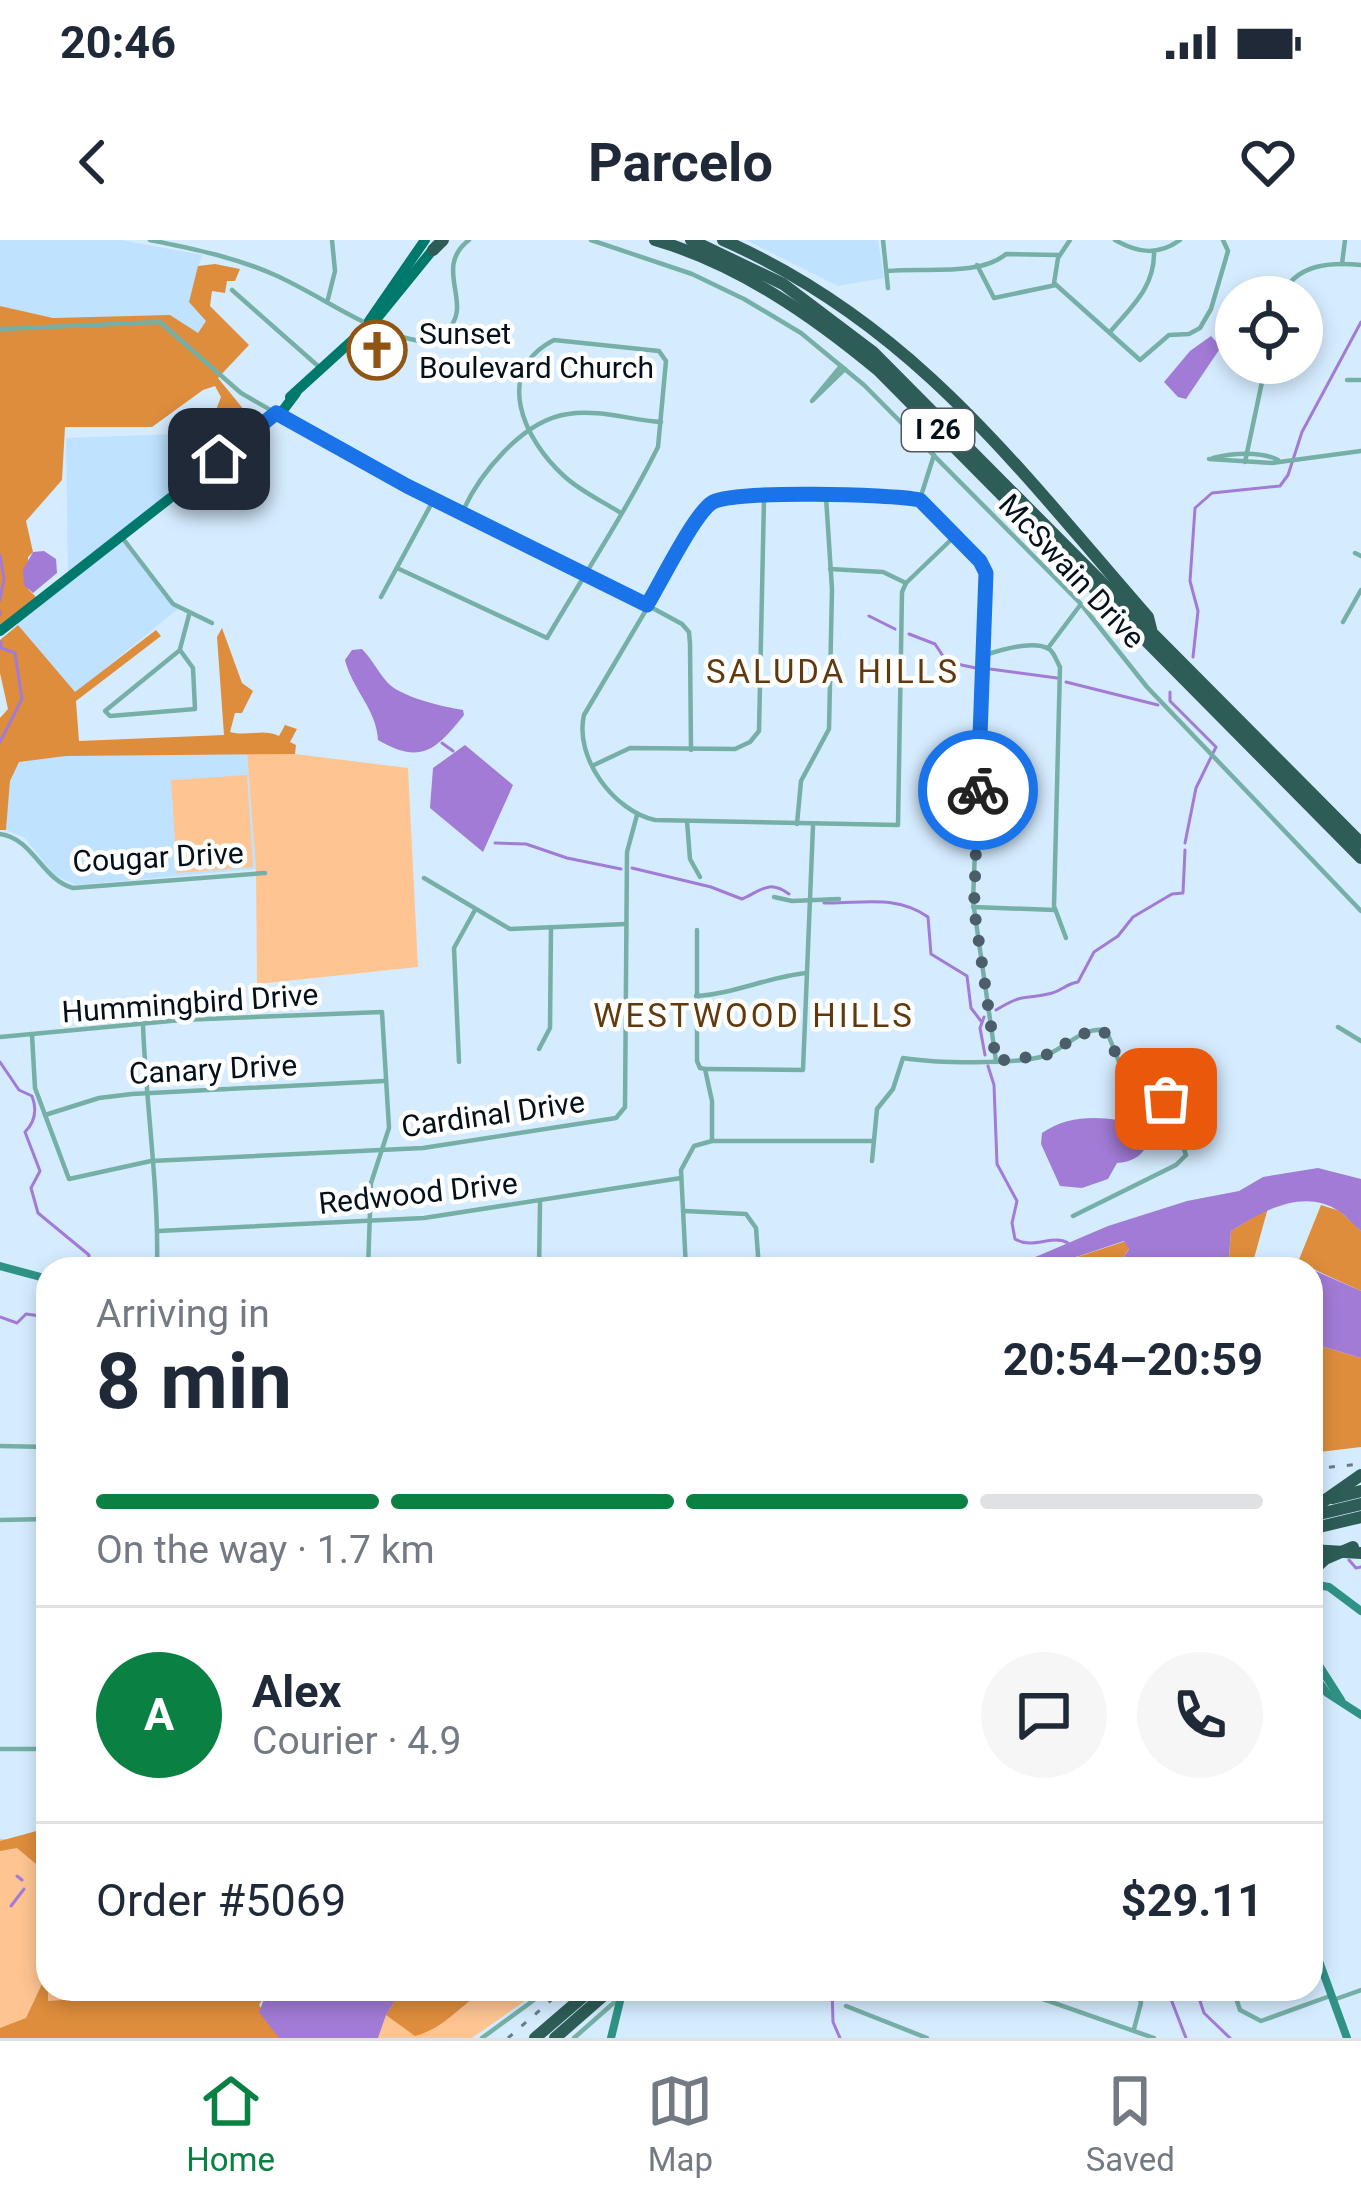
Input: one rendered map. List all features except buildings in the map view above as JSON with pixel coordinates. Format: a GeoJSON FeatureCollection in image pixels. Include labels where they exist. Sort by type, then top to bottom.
{"type":"FeatureCollection","features":[{"type":"Feature","properties":{"kind":"highway","name":"I 26"},"geometry":{"type":"LineString","coordinates":[[655,240],[766,290],[879,371],[1361,859]]}},
{"type":"Feature","properties":{"kind":"highway","name":"I 26"},"geometry":{"type":"LineString","coordinates":[[691,240],[783,284],[873,352],[1361,843]]}},
{"type":"Feature","properties":{"kind":"highway"},"geometry":{"type":"LineString","coordinates":[[723,240],[839,304],[944,387],[1148,617],[1154,636]]}},
{"type":"Feature","properties":{"kind":"highway"},"geometry":{"type":"LineString","coordinates":[[1323,1499],[1361,1474]]}},
{"type":"Feature","properties":{"kind":"highway"},"geometry":{"type":"LineString","coordinates":[[1323,1503],[1361,1491]]}},
{"type":"Feature","properties":{"kind":"highway"},"geometry":{"type":"LineString","coordinates":[[1323,1506],[1361,1504]]}},
{"type":"Feature","properties":{"kind":"highway"},"geometry":{"type":"LineString","coordinates":[[1323,1526],[1361,1517]]}},
{"type":"Feature","properties":{"kind":"highway"},"geometry":{"type":"LineString","coordinates":[[1323,1549],[1358,1548]]}},
{"type":"Feature","properties":{"kind":"highway"},"geometry":{"type":"LineString","coordinates":[[1323,1561],[1358,1548]]}},
{"type":"Feature","properties":{"kind":"highway"},"geometry":{"type":"LineString","coordinates":[[535,2038],[578,2001]]}},
{"type":"Feature","properties":{"kind":"highway"},"geometry":{"type":"LineString","coordinates":[[555,2038],[605,2001]]}},
{"type":"Feature","properties":{"kind":"main road"},"geometry":{"type":"LineString","coordinates":[[0,631],[295,398],[394,300],[435,243]]}},
{"type":"Feature","properties":{"kind":"street"},"geometry":{"type":"LineString","coordinates":[[150,240],[247,264],[369,323],[418,341],[444,333],[452,324],[457,308],[452,264],[469,240]]}},
{"type":"Feature","properties":{"kind":"street"},"geometry":{"type":"LineString","coordinates":[[327,301],[335,271],[332,240]]}},
{"type":"Feature","properties":{"kind":"street","name":"McSwain Drive"},"geometry":{"type":"LineString","coordinates":[[591,240],[736,294],[801,332],[843,368],[1081,604],[1147,687],[1361,911]]}},
{"type":"Feature","properties":{"kind":"street"},"geometry":{"type":"LineString","coordinates":[[883,240],[888,288]]}},
{"type":"Feature","properties":{"kind":"street"},"geometry":{"type":"LineString","coordinates":[[1070,240],[1054,272],[1056,285],[1140,360],[1168,335],[1196,332],[1211,309],[1228,251],[1223,240]]}},
{"type":"Feature","properties":{"kind":"street"},"geometry":{"type":"LineString","coordinates":[[1115,240],[1154,251],[1180,240]]}},
{"type":"Feature","properties":{"kind":"street"},"geometry":{"type":"LineString","coordinates":[[1342,264],[1345,240]]}},
{"type":"Feature","properties":{"kind":"street"},"geometry":{"type":"LineString","coordinates":[[1109,333],[1153,277],[1154,251]]}},
{"type":"Feature","properties":{"kind":"street"},"geometry":{"type":"LineString","coordinates":[[888,271],[977,265],[1006,254],[1060,255]]}},
{"type":"Feature","properties":{"kind":"street"},"geometry":{"type":"LineString","coordinates":[[1295,276],[1342,264],[1361,265]]}},
{"type":"Feature","properties":{"kind":"street"},"geometry":{"type":"LineString","coordinates":[[977,265],[994,298],[1056,285]]}},
{"type":"Feature","properties":{"kind":"street"},"geometry":{"type":"LineString","coordinates":[[232,290],[322,370]]}},
{"type":"Feature","properties":{"kind":"street"},"geometry":{"type":"LineString","coordinates":[[0,329],[160,322],[241,393],[434,499],[647,605],[688,632],[691,750]]}},
{"type":"Feature","properties":{"kind":"street"},"geometry":{"type":"LineString","coordinates":[[397,568],[547,638],[621,513],[658,447],[666,361],[663,353],[566,339],[550,341],[518,384],[518,401],[531,432],[565,477],[621,513]]}},
{"type":"Feature","properties":{"kind":"street"},"geometry":{"type":"LineString","coordinates":[[843,368],[812,401],[843,368]]}},
{"type":"Feature","properties":{"kind":"street"},"geometry":{"type":"LineString","coordinates":[[1347,380],[1361,380]]}},
{"type":"Feature","properties":{"kind":"street"},"geometry":{"type":"LineString","coordinates":[[1261,384],[1245,458],[1298,460],[1361,451]]}},
{"type":"Feature","properties":{"kind":"street"},"geometry":{"type":"LineString","coordinates":[[462,513],[480,478],[507,448],[560,416],[573,413],[661,422]]}},
{"type":"Feature","properties":{"kind":"street"},"geometry":{"type":"LineString","coordinates":[[920,500],[934,454]]}},
{"type":"Feature","properties":{"kind":"street"},"geometry":{"type":"LineString","coordinates":[[956,536],[902,592],[898,825],[655,820],[637,815],[607,788],[582,735],[584,716],[708,506],[730,496],[920,500],[956,536],[980,561],[986,573],[974,908],[996,1061]]}},
{"type":"Feature","properties":{"kind":"street"},"geometry":{"type":"LineString","coordinates":[[594,765],[630,748],[735,748],[750,742],[759,730],[764,496]]}},
{"type":"Feature","properties":{"kind":"street"},"geometry":{"type":"LineString","coordinates":[[796,824],[801,781],[829,729],[826,497]]}},
{"type":"Feature","properties":{"kind":"street"},"geometry":{"type":"LineString","coordinates":[[381,597],[434,499]]}},
{"type":"Feature","properties":{"kind":"street"},"geometry":{"type":"LineString","coordinates":[[121,536],[173,604],[212,623]]}},
{"type":"Feature","properties":{"kind":"street"},"geometry":{"type":"LineString","coordinates":[[830,569],[884,572],[906,583]]}},
{"type":"Feature","properties":{"kind":"street"},"geometry":{"type":"LineString","coordinates":[[1342,622],[1361,590]]}},
{"type":"Feature","properties":{"kind":"street"},"geometry":{"type":"LineString","coordinates":[[1048,648],[1081,604]]}},
{"type":"Feature","properties":{"kind":"street"},"geometry":{"type":"LineString","coordinates":[[180,650],[193,668],[195,710],[110,716],[105,711],[180,650],[189,615]]}},
{"type":"Feature","properties":{"kind":"street"},"geometry":{"type":"LineString","coordinates":[[983,656],[1009,648],[1048,648]]}},
{"type":"Feature","properties":{"kind":"street"},"geometry":{"type":"LineString","coordinates":[[1048,648],[1061,675],[1055,910],[1066,938]]}},
{"type":"Feature","properties":{"kind":"street","name":"Cardinal Drive"},"geometry":{"type":"LineString","coordinates":[[45,1115],[69,1179],[151,1161],[459,1144],[620,1116],[625,1107],[628,844],[637,815]]}},
{"type":"Feature","properties":{"kind":"street"},"geometry":{"type":"LineString","coordinates":[[687,821],[690,860],[700,877]]}},
{"type":"Feature","properties":{"kind":"street"},"geometry":{"type":"LineString","coordinates":[[697,930],[700,1068],[803,1070],[813,824]]}},
{"type":"Feature","properties":{"kind":"street","name":"Cougar Drive"},"geometry":{"type":"LineString","coordinates":[[0,834],[21,841],[54,880],[73,888],[266,873]]}},
{"type":"Feature","properties":{"kind":"street"},"geometry":{"type":"LineString","coordinates":[[424,878],[510,929],[626,924]]}},
{"type":"Feature","properties":{"kind":"street"},"geometry":{"type":"LineString","coordinates":[[774,898],[839,899]]}},
{"type":"Feature","properties":{"kind":"street"},"geometry":{"type":"LineString","coordinates":[[974,908],[1055,910]]}},
{"type":"Feature","properties":{"kind":"street"},"geometry":{"type":"LineString","coordinates":[[459,1063],[454,948],[475,910]]}},
{"type":"Feature","properties":{"kind":"street"},"geometry":{"type":"LineString","coordinates":[[538,1049],[550,1028],[550,927]]}},
{"type":"Feature","properties":{"kind":"street"},"geometry":{"type":"LineString","coordinates":[[696,996],[731,991],[774,976],[806,974]]}},
{"type":"Feature","properties":{"kind":"street","name":"Hummingbird Drive"},"geometry":{"type":"LineString","coordinates":[[0,1037],[382,1012],[387,1081]]}},
{"type":"Feature","properties":{"kind":"street"},"geometry":{"type":"LineString","coordinates":[[143,1025],[145,1093],[158,1197],[157,1257]]}},
{"type":"Feature","properties":{"kind":"street"},"geometry":{"type":"LineString","coordinates":[[1338,1028],[1361,1041]]}},
{"type":"Feature","properties":{"kind":"street"},"geometry":{"type":"LineString","coordinates":[[872,1161],[877,1109],[893,1089],[903,1058],[996,1061],[1046,1055],[1082,1034],[1102,1030],[1130,1090],[1166,1099],[1184,1143],[1185,1160],[1073,1216]]}},
{"type":"Feature","properties":{"kind":"street"},"geometry":{"type":"LineString","coordinates":[[32,1035],[35,1088],[45,1115]]}},
{"type":"Feature","properties":{"kind":"street"},"geometry":{"type":"LineString","coordinates":[[705,1069],[712,1103],[712,1141]]}},
{"type":"Feature","properties":{"kind":"street"},"geometry":{"type":"LineString","coordinates":[[369,1257],[371,1183],[389,1128],[387,1081]]}},
{"type":"Feature","properties":{"kind":"street","name":"Canary Drive"},"geometry":{"type":"LineString","coordinates":[[45,1115],[99,1098],[145,1093],[387,1081]]}},
{"type":"Feature","properties":{"kind":"street"},"geometry":{"type":"LineString","coordinates":[[686,1257],[681,1178],[689,1151],[712,1141],[873,1141]]}},
{"type":"Feature","properties":{"kind":"street","name":"Redwood Drive"},"geometry":{"type":"LineString","coordinates":[[158,1232],[370,1222],[681,1178]]}},
{"type":"Feature","properties":{"kind":"street"},"geometry":{"type":"LineString","coordinates":[[539,1257],[540,1201]]}},
{"type":"Feature","properties":{"kind":"street"},"geometry":{"type":"LineString","coordinates":[[685,1211],[746,1214],[756,1228],[757,1257]]}},
{"type":"Feature","properties":{"kind":"street"},"geometry":{"type":"LineString","coordinates":[[0,1266],[36,1276]]}},
{"type":"Feature","properties":{"kind":"street"},"geometry":{"type":"LineString","coordinates":[[0,1446],[36,1447]]}},
{"type":"Feature","properties":{"kind":"street"},"geometry":{"type":"LineString","coordinates":[[0,1520],[36,1519]]}},
{"type":"Feature","properties":{"kind":"street"},"geometry":{"type":"LineString","coordinates":[[1323,1586],[1361,1611]]}},
{"type":"Feature","properties":{"kind":"street"},"geometry":{"type":"LineString","coordinates":[[1323,1687],[1361,1715]]}},
{"type":"Feature","properties":{"kind":"street"},"geometry":{"type":"LineString","coordinates":[[0,1749],[36,1749]]}},
{"type":"Feature","properties":{"kind":"street"},"geometry":{"type":"LineString","coordinates":[[1323,1973],[1347,2038]]}},
{"type":"Feature","properties":{"kind":"street"},"geometry":{"type":"LineString","coordinates":[[1323,2001],[1361,1990]]}},
{"type":"Feature","properties":{"kind":"street"},"geometry":{"type":"LineString","coordinates":[[482,2038],[533,2001]]}},
{"type":"Feature","properties":{"kind":"street"},"geometry":{"type":"LineString","coordinates":[[574,2038],[609,2001]]}},
{"type":"Feature","properties":{"kind":"street"},"geometry":{"type":"LineString","coordinates":[[611,2038],[615,2001]]}},
{"type":"Feature","properties":{"kind":"street"},"geometry":{"type":"LineString","coordinates":[[1053,2001],[1154,2038]]}},
{"type":"Feature","properties":{"kind":"street"},"geometry":{"type":"LineString","coordinates":[[1134,2030],[1141,2001]]}},
{"type":"Feature","properties":{"kind":"street"},"geometry":{"type":"LineString","coordinates":[[1237,2001],[1240,2010],[1261,2021],[1323,2001]]}},
{"type":"Feature","properties":{"kind":"street"},"geometry":{"type":"LineString","coordinates":[[847,2006],[923,2037]]}},
{"type":"Feature","properties":{"kind":"shaded area"},"geometry":{"type":"Polygon","coordinates":[[[0,240],[120,240],[203,255],[198,266],[206,321],[198,333],[107,318],[53,318],[0,306],[0,240]]]}},
{"type":"Feature","properties":{"kind":"shaded area"},"geometry":{"type":"Polygon","coordinates":[[[746,240],[878,240],[884,278],[838,286],[746,240]]]}},
{"type":"Feature","properties":{"kind":"shaded area"},"geometry":{"type":"Polygon","coordinates":[[[198,266],[240,269],[235,281],[227,281],[225,293],[212,291],[210,306],[249,345],[218,378],[258,427],[219,459],[206,436],[221,397],[215,386],[152,427],[65,427],[62,480],[26,521],[33,552],[28,557],[28,589],[39,600],[0,631],[0,306],[53,318],[170,315],[198,333],[206,321],[189,302],[198,266]]]}},
{"type":"Feature","properties":{"kind":"shaded area"},"geometry":{"type":"Polygon","coordinates":[[[1211,336],[1215,340],[1215,356],[1186,399],[1164,382],[1190,351],[1211,336]]]}},
{"type":"Feature","properties":{"kind":"shaded area"},"geometry":{"type":"Polygon","coordinates":[[[206,433],[219,459],[121,536],[179,608],[75,693],[14,620],[68,577],[66,438],[206,433]]]}},
{"type":"Feature","properties":{"kind":"shaded area"},"geometry":{"type":"Polygon","coordinates":[[[44,551],[56,559],[57,573],[33,593],[24,585],[23,570],[33,552],[44,551]]]}},
{"type":"Feature","properties":{"kind":"shaded area"},"geometry":{"type":"Polygon","coordinates":[[[18,625],[75,692],[156,630],[161,636],[76,701],[79,741],[224,735],[217,637],[222,628],[242,683],[253,691],[242,713],[235,713],[230,732],[279,736],[285,725],[297,729],[290,742],[296,745],[295,754],[66,756],[19,762],[10,781],[6,830],[0,830],[0,718],[8,709],[0,673],[0,640],[18,625]]]}},
{"type":"Feature","properties":{"kind":"shaded area"},"geometry":{"type":"Polygon","coordinates":[[[362,649],[393,687],[423,701],[463,710],[464,715],[427,750],[406,752],[378,740],[345,660],[352,650],[362,649]]]}},
{"type":"Feature","properties":{"kind":"shaded area"},"geometry":{"type":"Polygon","coordinates":[[[465,745],[513,785],[483,852],[430,808],[433,768],[465,745]]]}},
{"type":"Feature","properties":{"kind":"shaded area"},"geometry":{"type":"Polygon","coordinates":[[[247,753],[256,869],[76,885],[54,875],[25,838],[6,830],[10,781],[18,762],[66,756],[247,753]]]}},
{"type":"Feature","properties":{"kind":"shaded area"},"geometry":{"type":"Polygon","coordinates":[[[247,753],[408,768],[418,967],[257,984],[256,869],[247,753]]]}},
{"type":"Feature","properties":{"kind":"shaded area"},"geometry":{"type":"Polygon","coordinates":[[[247,775],[253,867],[177,873],[171,780],[247,775]]]}},
{"type":"Feature","properties":{"kind":"shaded area"},"geometry":{"type":"Polygon","coordinates":[[[1131,1110],[1145,1114],[1148,1124],[1148,1141],[1141,1154],[1117,1163],[1108,1179],[1082,1188],[1060,1186],[1041,1144],[1042,1133],[1079,1119],[1118,1120],[1131,1110]]]}},
{"type":"Feature","properties":{"kind":"shaded area"},"geometry":{"type":"Polygon","coordinates":[[[1318,1168],[1361,1179],[1361,1231],[1325,1204],[1297,1202],[1269,1210],[1231,1231],[1229,1257],[1124,1257],[1129,1249],[1124,1241],[1076,1257],[1035,1257],[1108,1226],[1187,1201],[1239,1191],[1263,1177],[1318,1168]]]}},
{"type":"Feature","properties":{"kind":"shaded area"},"geometry":{"type":"Polygon","coordinates":[[[1321,1205],[1340,1211],[1361,1231],[1361,1291],[1323,1274],[1323,1257],[1300,1257],[1321,1205]]]}},
{"type":"Feature","properties":{"kind":"shaded area"},"geometry":{"type":"Polygon","coordinates":[[[1268,1208],[1254,1257],[1229,1257],[1231,1231],[1268,1208]]]}},
{"type":"Feature","properties":{"kind":"shaded area"},"geometry":{"type":"Polygon","coordinates":[[[1126,1241],[1130,1247],[1124,1257],[1077,1257],[1126,1241]]]}},
{"type":"Feature","properties":{"kind":"shaded area"},"geometry":{"type":"Polygon","coordinates":[[[1323,1274],[1361,1291],[1361,1358],[1323,1347],[1323,1274]]]}},
{"type":"Feature","properties":{"kind":"shaded area"},"geometry":{"type":"Polygon","coordinates":[[[1323,1347],[1361,1358],[1361,1447],[1323,1452],[1323,1347]]]}},
{"type":"Feature","properties":{"kind":"shaded area"},"geometry":{"type":"Polygon","coordinates":[[[36,1831],[36,1864],[17,1848],[0,1851],[0,1841],[36,1831]]]}},
{"type":"Feature","properties":{"kind":"shaded area"},"geometry":{"type":"Polygon","coordinates":[[[0,1839],[36,1839],[36,2001],[261,2001],[259,2005],[279,2038],[0,2038],[0,1839]]]}},
{"type":"Feature","properties":{"kind":"shaded area"},"geometry":{"type":"Polygon","coordinates":[[[36,1997],[36,2001],[261,2001],[259,2005],[279,2038],[0,2038],[0,2028],[26,2018],[36,1997]]]}},
{"type":"Feature","properties":{"kind":"shaded area"},"geometry":{"type":"Polygon","coordinates":[[[263,2001],[395,2001],[378,2038],[279,2038],[259,2012],[263,2001]]]}},
{"type":"Feature","properties":{"kind":"shaded area"},"geometry":{"type":"Polygon","coordinates":[[[395,2001],[525,2001],[472,2038],[378,2038],[395,2001]]]}},
{"type":"Feature","properties":{"kind":"shaded area"},"geometry":{"type":"Polygon","coordinates":[[[395,2001],[470,2001],[436,2027],[415,2036],[386,2015],[395,2001]]]}},
{"type":"Feature","properties":{"kind":"waterway"},"geometry":{"type":"LineString","coordinates":[[1193,657],[1198,611],[1190,581],[1195,508],[1212,493],[1280,486],[1302,432],[1361,322]]}},
{"type":"Feature","properties":{"kind":"waterway"},"geometry":{"type":"LineString","coordinates":[[0,555],[4,579],[0,600]]}},
{"type":"Feature","properties":{"kind":"waterway"},"geometry":{"type":"LineString","coordinates":[[869,616],[895,629]]}},
{"type":"Feature","properties":{"kind":"waterway"},"geometry":{"type":"LineString","coordinates":[[909,634],[935,644],[947,662],[976,668]]}},
{"type":"Feature","properties":{"kind":"waterway"},"geometry":{"type":"LineString","coordinates":[[0,742],[22,699],[15,653],[1,648],[1,642]]}},
{"type":"Feature","properties":{"kind":"waterway"},"geometry":{"type":"LineString","coordinates":[[990,669],[1057,678]]}},
{"type":"Feature","properties":{"kind":"waterway"},"geometry":{"type":"LineString","coordinates":[[1066,682],[1158,705]]}},
{"type":"Feature","properties":{"kind":"waterway"},"geometry":{"type":"LineString","coordinates":[[1170,692],[1170,701],[1216,747],[1196,788],[1185,843]]}},
{"type":"Feature","properties":{"kind":"waterway"},"geometry":{"type":"LineString","coordinates":[[442,743],[453,751]]}},
{"type":"Feature","properties":{"kind":"waterway"},"geometry":{"type":"LineString","coordinates":[[495,843],[526,844],[621,869]]}},
{"type":"Feature","properties":{"kind":"waterway"},"geometry":{"type":"LineString","coordinates":[[996,1010],[1078,982],[1094,952],[1118,936],[1133,917],[1172,894],[1183,893],[1185,850]]}},
{"type":"Feature","properties":{"kind":"waterway"},"geometry":{"type":"LineString","coordinates":[[632,868],[742,899],[770,887],[789,894]]}},
{"type":"Feature","properties":{"kind":"waterway"},"geometry":{"type":"LineString","coordinates":[[824,903],[891,903],[928,917],[931,954],[967,976],[971,1008],[981,1021]]}},
{"type":"Feature","properties":{"kind":"waterway"},"geometry":{"type":"LineString","coordinates":[[984,1017],[980,1028],[985,1055]]}},
{"type":"Feature","properties":{"kind":"waterway"},"geometry":{"type":"LineString","coordinates":[[0,1062],[19,1090],[34,1101],[33,1120],[25,1132],[40,1171],[31,1188],[38,1213],[89,1257]]}},
{"type":"Feature","properties":{"kind":"waterway"},"geometry":{"type":"LineString","coordinates":[[988,1066],[994,1085],[997,1164],[1017,1201],[1012,1223],[1015,1239],[1068,1243]]}},
{"type":"Feature","properties":{"kind":"waterway"},"geometry":{"type":"LineString","coordinates":[[0,1317],[17,1323],[26,1314],[36,1315]]}},
{"type":"Feature","properties":{"kind":"waterway"},"geometry":{"type":"LineString","coordinates":[[1349,1560],[1361,1567]]}},
{"type":"Feature","properties":{"kind":"waterway"},"geometry":{"type":"LineString","coordinates":[[17,1876],[22,1880]]}},
{"type":"Feature","properties":{"kind":"waterway"},"geometry":{"type":"LineString","coordinates":[[11,1906],[24,1889]]}},
{"type":"Feature","properties":{"kind":"waterway"},"geometry":{"type":"LineString","coordinates":[[832,2001],[833,2022],[840,2038]]}},
{"type":"Feature","properties":{"kind":"waterway"},"geometry":{"type":"LineString","coordinates":[[1172,2001],[1186,2038]]}},
{"type":"Feature","properties":{"kind":"waterway"},"geometry":{"type":"LineString","coordinates":[[1200,2001],[1204,2013],[1230,2038]]}},
{"type":"Feature","properties":{"kind":"railway"},"geometry":{"type":"LineString","coordinates":[[1323,1468],[1361,1464]]}},
{"type":"Feature","properties":{"kind":"railway"},"geometry":{"type":"LineString","coordinates":[[508,2038],[550,2001]]}},
{"type":"Feature","properties":{"kind":"way so far"},"geometry":{"type":"LineString","coordinates":[[978,790],[974,908],[996,1061],[1046,1055],[1082,1034],[1102,1030],[1130,1090],[1154,1092],[1166,1099]]}},
{"type":"Feature","properties":{"kind":"place","name":"Sunset Boulevard Church"},"geometry":{"type":"Point","coordinates":[377,350]}},
{"type":"Feature","properties":{"kind":"district","name":"SALUDA HILLS"},"geometry":{"type":"Point","coordinates":[833,671]}},
{"type":"Feature","properties":{"kind":"district","name":"WESTWOOD HILLS"},"geometry":{"type":"Point","coordinates":[754,1015]}},
{"type":"Feature","properties":{"kind":"route"},"geometry":{"type":"LineString","coordinates":[[219,459],[276,413],[375,470],[647,605],[700,516],[715,501],[730,496],[920,500],[986,573],[978,790]]}}]}
